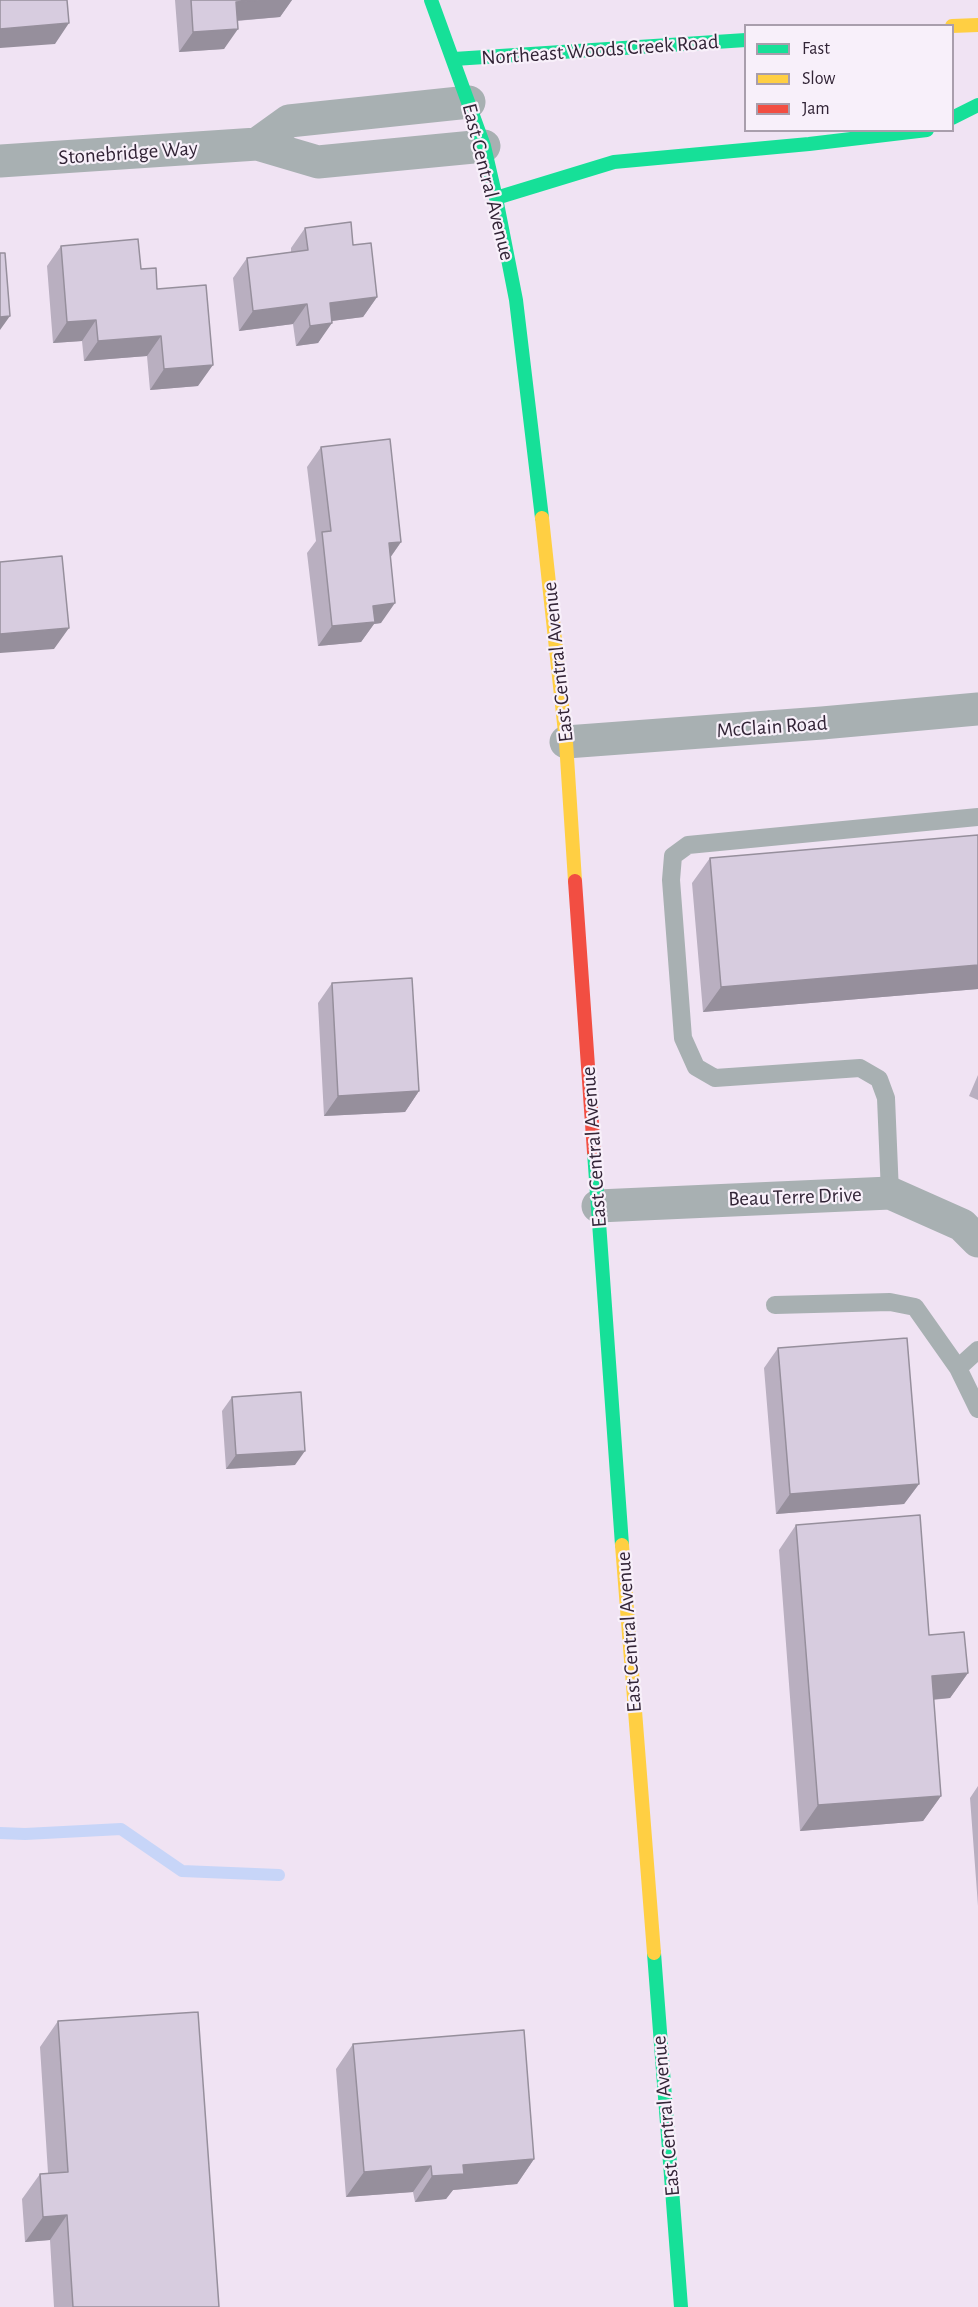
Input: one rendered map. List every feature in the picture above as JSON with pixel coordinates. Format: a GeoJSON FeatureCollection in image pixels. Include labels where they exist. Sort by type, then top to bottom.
{"type":"FeatureCollection","features":[{"type":"Feature","properties":{"kind":"main road","name":"East Central Avenue"},"geometry":{"type":"LineString","coordinates":[[431,0],[470,102],[484,146],[496,198],[517,311],[537,469],[566,742],[643,1830],[681,2307]]}},
{"type":"Feature","properties":{"kind":"main road"},"geometry":{"type":"LineString","coordinates":[[954,26],[978,25]]}},
{"type":"Feature","properties":{"kind":"main road","name":"Northeast Woods Creek Road"},"geometry":{"type":"LineString","coordinates":[[454,59],[744,40]]}},
{"type":"Feature","properties":{"kind":"main road"},"geometry":{"type":"LineString","coordinates":[[954,117],[978,105]]}},
{"type":"Feature","properties":{"kind":"main road"},"geometry":{"type":"LineString","coordinates":[[496,198],[614,162],[910,132]]}},
{"type":"Feature","properties":{"kind":"street"},"geometry":{"type":"LineString","coordinates":[[257,144],[289,121],[470,102]]}},
{"type":"Feature","properties":{"kind":"street","name":"Stonebridge Way"},"geometry":{"type":"LineString","coordinates":[[0,161],[257,144],[318,162],[484,146]]}},
{"type":"Feature","properties":{"kind":"street","name":"McClain Road"},"geometry":{"type":"LineString","coordinates":[[566,742],[978,709]]}},
{"type":"Feature","properties":{"kind":"street","name":"Beau Terre Drive"},"geometry":{"type":"LineString","coordinates":[[598,1206],[890,1193],[962,1226],[978,1241]]}},
{"type":"Feature","properties":{"kind":"lane"},"geometry":{"type":"LineString","coordinates":[[890,1193],[886,1098],[879,1078],[860,1068],[715,1078],[696,1067],[683,1038],[671,880],[673,856],[688,845],[978,817]]}},
{"type":"Feature","properties":{"kind":"lane"},"geometry":{"type":"LineString","coordinates":[[775,1305],[890,1302],[915,1307],[958,1368],[978,1409]]}},
{"type":"Feature","properties":{"kind":"lane"},"geometry":{"type":"LineString","coordinates":[[958,1368],[978,1350]]}},
{"type":"Feature","properties":{"kind":"building"},"geometry":{"type":"Polygon","coordinates":[[[0,0],[67,0],[69,23],[0,29],[0,0]]]}},
{"type":"Feature","properties":{"kind":"building"},"geometry":{"type":"Polygon","coordinates":[[[191,0],[259,0],[236,2],[238,29],[193,32],[191,0]]]}},
{"type":"Feature","properties":{"kind":"building"},"geometry":{"type":"Polygon","coordinates":[[[351,222],[353,245],[371,243],[377,297],[330,303],[332,323],[310,326],[307,304],[253,311],[247,258],[308,250],[305,228],[351,222]]]}},
{"type":"Feature","properties":{"kind":"building"},"geometry":{"type":"Polygon","coordinates":[[[138,239],[141,269],[156,268],[157,289],[206,285],[213,365],[164,369],[161,336],[98,341],[96,320],[67,322],[61,246],[138,239]]]}},
{"type":"Feature","properties":{"kind":"building"},"geometry":{"type":"Polygon","coordinates":[[[0,253],[5,253],[10,316],[0,317],[0,253]]]}},
{"type":"Feature","properties":{"kind":"building"},"geometry":{"type":"Polygon","coordinates":[[[390,439],[401,542],[389,543],[395,603],[373,606],[375,622],[332,626],[322,532],[331,531],[321,447],[390,439]]]}},
{"type":"Feature","properties":{"kind":"building"},"geometry":{"type":"Polygon","coordinates":[[[62,556],[69,628],[0,634],[0,562],[62,556]]]}},
{"type":"Feature","properties":{"kind":"building"},"geometry":{"type":"Polygon","coordinates":[[[978,835],[978,965],[721,987],[710,858],[978,835]]]}},
{"type":"Feature","properties":{"kind":"building"},"geometry":{"type":"Polygon","coordinates":[[[412,978],[419,1091],[338,1096],[332,983],[412,978]]]}},
{"type":"Feature","properties":{"kind":"building"},"geometry":{"type":"Polygon","coordinates":[[[907,1338],[919,1484],[790,1494],[778,1348],[907,1338]]]}},
{"type":"Feature","properties":{"kind":"building"},"geometry":{"type":"Polygon","coordinates":[[[301,1392],[305,1451],[236,1455],[232,1397],[301,1392]]]}},
{"type":"Feature","properties":{"kind":"building"},"geometry":{"type":"Polygon","coordinates":[[[920,1515],[929,1635],[964,1632],[968,1673],[932,1676],[941,1796],[818,1805],[796,1525],[920,1515]]]}},
{"type":"Feature","properties":{"kind":"building"},"geometry":{"type":"Polygon","coordinates":[[[198,2012],[219,2307],[73,2307],[67,2215],[43,2217],[40,2174],[68,2172],[58,2021],[198,2012]]]}},
{"type":"Feature","properties":{"kind":"building"},"geometry":{"type":"Polygon","coordinates":[[[524,2030],[534,2159],[463,2165],[464,2174],[432,2176],[431,2166],[364,2172],[353,2044],[524,2030]]]}},
{"type":"Feature","properties":{"kind":"waterway"},"geometry":{"type":"LineString","coordinates":[[0,1833],[25,1834],[121,1829],[182,1871],[279,1875]]}},
{"type":"Feature","properties":{"kind":"traffic: fast"},"geometry":{"type":"LineString","coordinates":[[431,0],[484,146],[496,198],[516,300],[542,518]]}},
{"type":"Feature","properties":{"kind":"traffic: fast"},"geometry":{"type":"LineString","coordinates":[[454,59],[744,40]]}},
{"type":"Feature","properties":{"kind":"traffic: fast"},"geometry":{"type":"LineString","coordinates":[[954,117],[978,105]]}},
{"type":"Feature","properties":{"kind":"traffic: fast"},"geometry":{"type":"LineString","coordinates":[[496,198],[614,162],[910,132]]}},
{"type":"Feature","properties":{"kind":"traffic: fast"},"geometry":{"type":"LineString","coordinates":[[594,1152],[622,1545]]}},
{"type":"Feature","properties":{"kind":"traffic: fast"},"geometry":{"type":"LineString","coordinates":[[654,1953],[681,2307]]}},
{"type":"Feature","properties":{"kind":"traffic: slow"},"geometry":{"type":"LineString","coordinates":[[954,26],[978,25]]}},
{"type":"Feature","properties":{"kind":"traffic: slow"},"geometry":{"type":"LineString","coordinates":[[542,518],[566,742],[575,881]]}},
{"type":"Feature","properties":{"kind":"traffic: slow"},"geometry":{"type":"LineString","coordinates":[[622,1545],[654,1953]]}},
{"type":"Feature","properties":{"kind":"traffic: jam"},"geometry":{"type":"LineString","coordinates":[[575,881],[594,1152]]}}]}
